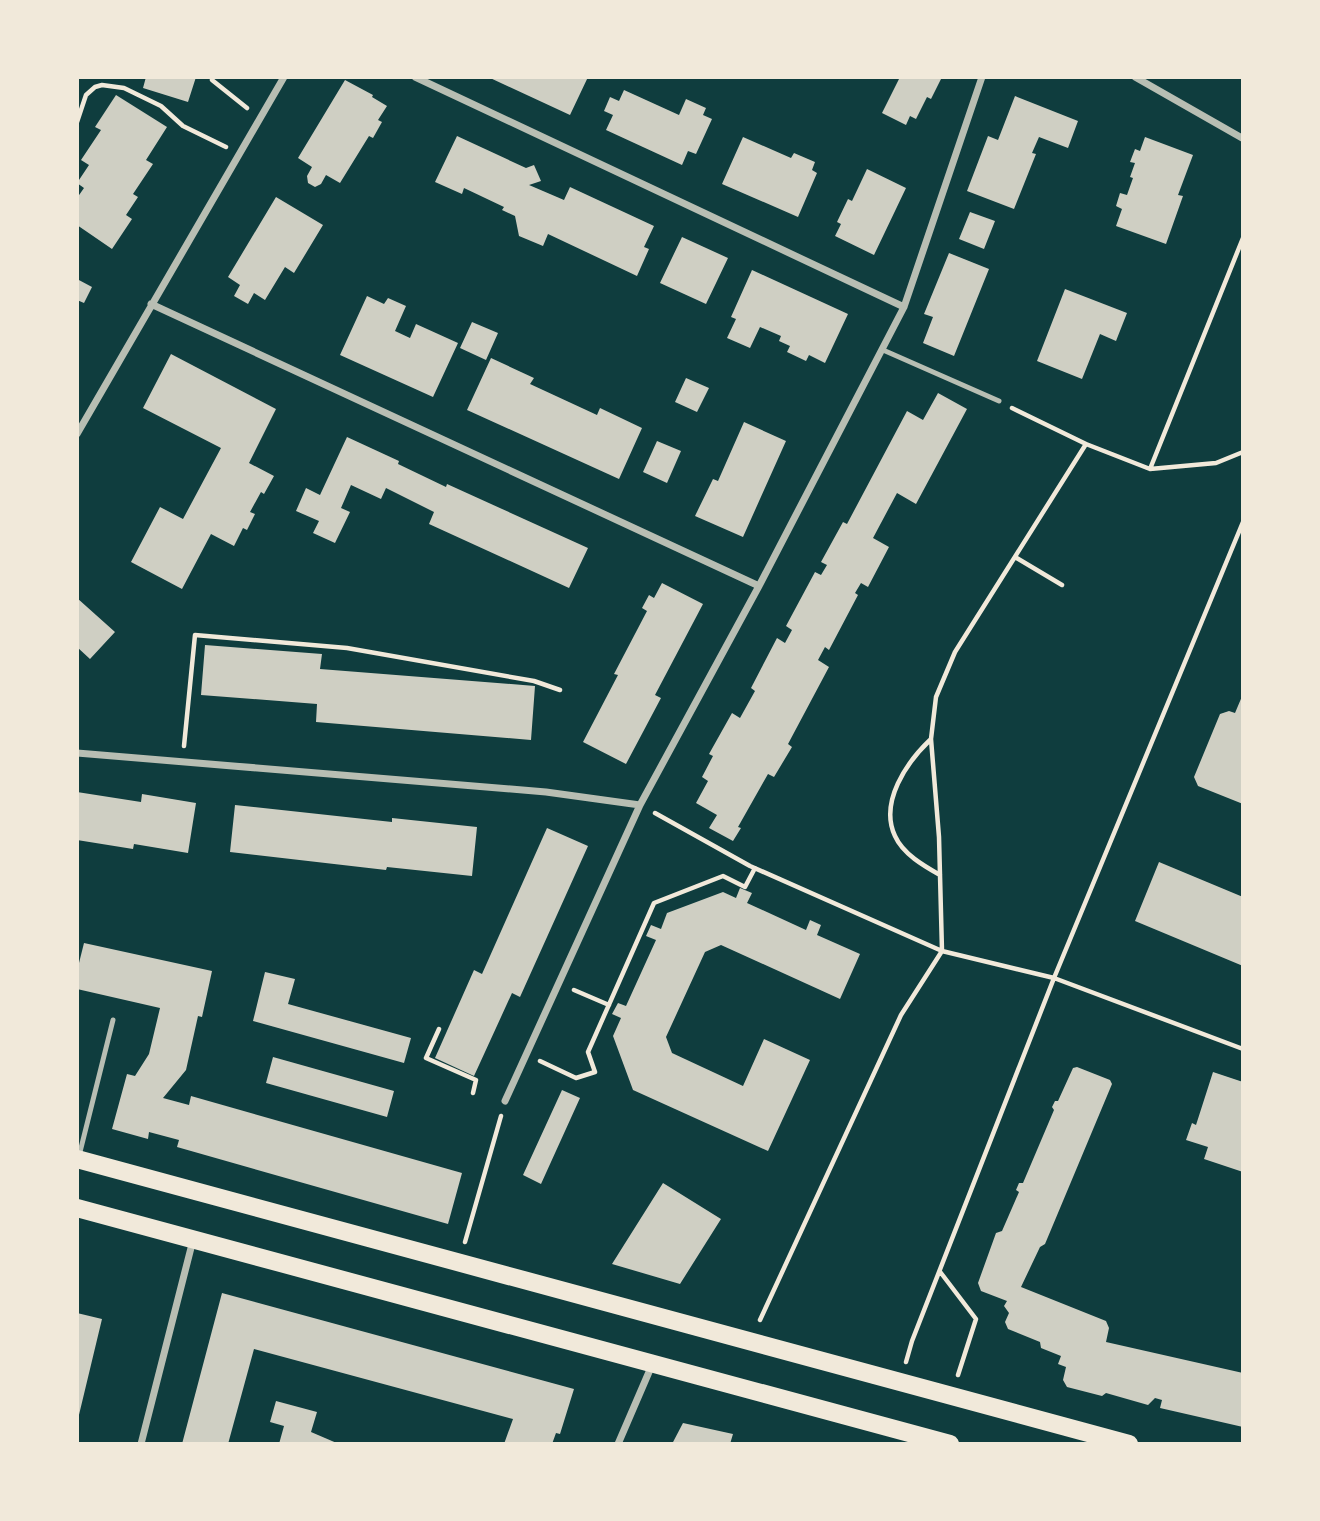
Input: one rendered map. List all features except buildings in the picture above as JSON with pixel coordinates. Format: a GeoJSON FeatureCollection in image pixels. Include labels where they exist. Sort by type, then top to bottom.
{"type":"FeatureCollection","features":[{"type":"Feature","properties":{"kind":"main road"},"geometry":{"type":"LineString","coordinates":[[77,1159],[1129,1444]]}},
{"type":"Feature","properties":{"kind":"main road"},"geometry":{"type":"LineString","coordinates":[[77,1208],[950,1444]]}},
{"type":"Feature","properties":{"kind":"street"},"geometry":{"type":"LineString","coordinates":[[77,434],[284,77]]}},
{"type":"Feature","properties":{"kind":"street"},"geometry":{"type":"LineString","coordinates":[[415,77],[904,307]]}},
{"type":"Feature","properties":{"kind":"street"},"geometry":{"type":"LineString","coordinates":[[505,1101],[640,805],[759,586],[904,307],[982,77]]}},
{"type":"Feature","properties":{"kind":"street"},"geometry":{"type":"LineString","coordinates":[[1135,77],[1242,138]]}},
{"type":"Feature","properties":{"kind":"street"},"geometry":{"type":"LineString","coordinates":[[151,304],[759,586]]}},
{"type":"Feature","properties":{"kind":"street"},"geometry":{"type":"LineString","coordinates":[[77,753],[546,792],[640,805]]}},
{"type":"Feature","properties":{"kind":"street"},"geometry":{"type":"LineString","coordinates":[[141,1444],[193,1240]]}},
{"type":"Feature","properties":{"kind":"street"},"geometry":{"type":"LineString","coordinates":[[618,1444],[652,1364]]}},
{"type":"Feature","properties":{"kind":"lane"},"geometry":{"type":"LineString","coordinates":[[883,350],[999,401]]}},
{"type":"Feature","properties":{"kind":"lane"},"geometry":{"type":"LineString","coordinates":[[77,1159],[113,1020]]}},
{"type":"Feature","properties":{"kind":"path"},"geometry":{"type":"LineString","coordinates":[[212,80],[259,119]]}},
{"type":"Feature","properties":{"kind":"path"},"geometry":{"type":"LineString","coordinates":[[77,122],[86,95],[95,87],[102,85],[124,88],[161,106],[183,127],[239,154]]}},
{"type":"Feature","properties":{"kind":"path"},"geometry":{"type":"LineString","coordinates":[[1150,469],[1243,238]]}},
{"type":"Feature","properties":{"kind":"path"},"geometry":{"type":"LineString","coordinates":[[999,401],[1086,444],[1150,469],[1216,463],[1243,452]]}},
{"type":"Feature","properties":{"kind":"path"},"geometry":{"type":"LineString","coordinates":[[754,1343],[762,1314],[901,1015],[942,951],[931,739],[936,697],[955,652],[1086,444]]}},
{"type":"Feature","properties":{"kind":"path"},"geometry":{"type":"LineString","coordinates":[[901,1383],[912,1340],[1054,978],[1243,522]]}},
{"type":"Feature","properties":{"kind":"path"},"geometry":{"type":"LineString","coordinates":[[1015,557],[1062,585]]}},
{"type":"Feature","properties":{"kind":"path"},"geometry":{"type":"LineString","coordinates":[[182,761],[195,635],[347,648],[534,681],[559,690]]}},
{"type":"Feature","properties":{"kind":"path"},"geometry":{"type":"LineString","coordinates":[[931,739],[913,756],[898,780],[891,820],[895,837],[905,850],[920,864],[940,875]]}},
{"type":"Feature","properties":{"kind":"path"},"geometry":{"type":"LineString","coordinates":[[640,805],[755,868],[942,951],[1054,978],[1243,1049]]}},
{"type":"Feature","properties":{"kind":"path"},"geometry":{"type":"LineString","coordinates":[[526,1055],[576,1078],[595,1072],[588,1052],[654,903],[723,876],[746,887],[755,868]]}},
{"type":"Feature","properties":{"kind":"path"},"geometry":{"type":"LineString","coordinates":[[559,984],[609,1005]]}},
{"type":"Feature","properties":{"kind":"path"},"geometry":{"type":"LineString","coordinates":[[439,1029],[426,1058],[476,1080],[473,1093]]}},
{"type":"Feature","properties":{"kind":"path"},"geometry":{"type":"LineString","coordinates":[[456,1263],[470,1228],[505,1101]]}},
{"type":"Feature","properties":{"kind":"path"},"geometry":{"type":"LineString","coordinates":[[940,1273],[976,1319],[951,1396]]}}]}
